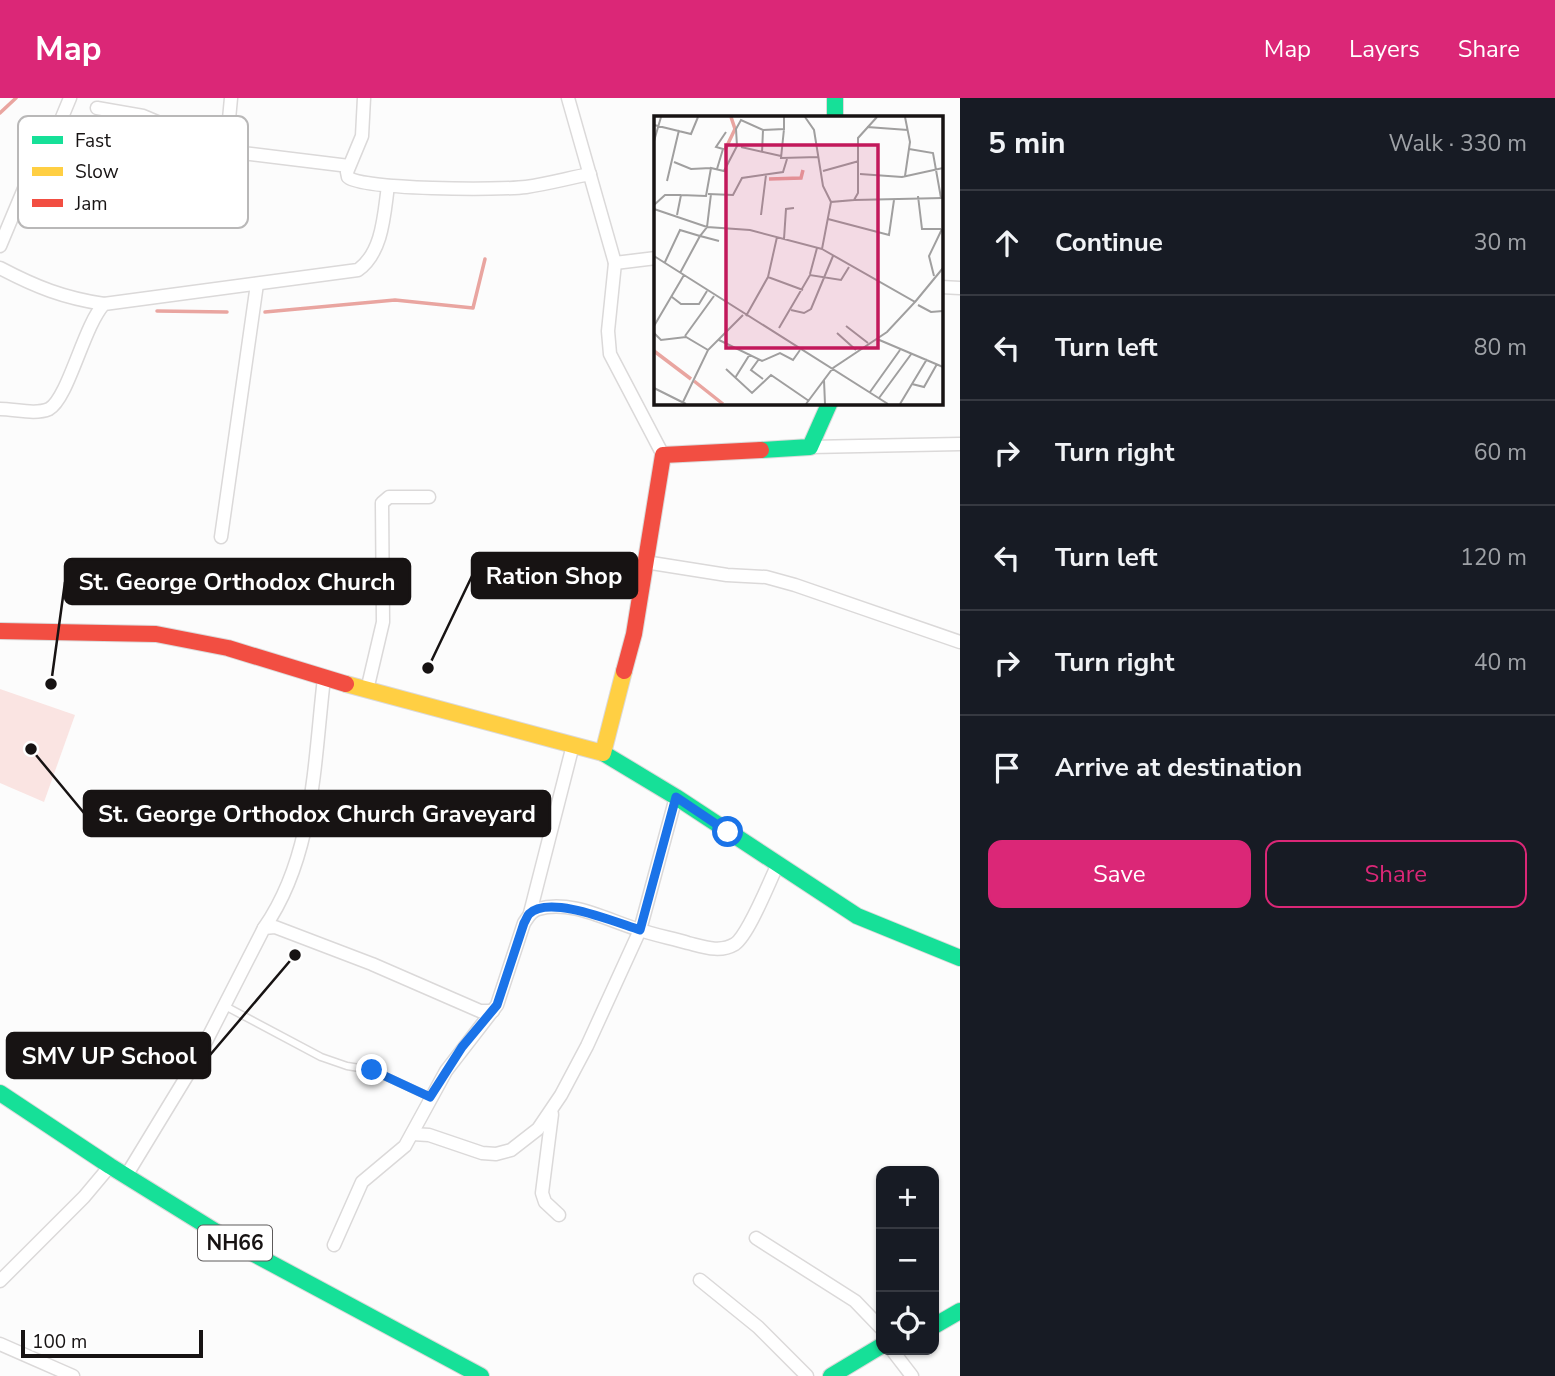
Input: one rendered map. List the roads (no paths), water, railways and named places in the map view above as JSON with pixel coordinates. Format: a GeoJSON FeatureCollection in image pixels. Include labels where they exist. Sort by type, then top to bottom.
{"type":"FeatureCollection","features":[{"type":"Feature","properties":{"kind":"main road"},"geometry":{"type":"LineString","coordinates":[[835,98],[835,116]]}},
{"type":"Feature","properties":{"kind":"main road"},"geometry":{"type":"LineString","coordinates":[[603,753],[634,634],[663,455],[810,447],[829,404]]}},
{"type":"Feature","properties":{"kind":"main road"},"geometry":{"type":"LineString","coordinates":[[0,631],[156,634],[228,648],[324,678],[603,753],[676,797],[857,916],[960,958]]}},
{"type":"Feature","properties":{"kind":"main road","name":"NH66"},"geometry":{"type":"LineString","coordinates":[[0,1093],[110,1166],[239,1246],[476,1375]]}},
{"type":"Feature","properties":{"kind":"main road"},"geometry":{"type":"LineString","coordinates":[[939,1324],[957,1318]]}},
{"type":"Feature","properties":{"kind":"main road"},"geometry":{"type":"LineString","coordinates":[[831,1376],[876,1349]]}},
{"type":"Feature","properties":{"kind":"street"},"geometry":{"type":"LineString","coordinates":[[63,116],[70,98]]}},
{"type":"Feature","properties":{"kind":"street"},"geometry":{"type":"LineString","coordinates":[[229,116],[230,98]]}},
{"type":"Feature","properties":{"kind":"street"},"geometry":{"type":"LineString","coordinates":[[364,98],[362,136],[347,172],[351,181],[388,186],[526,187],[590,174]]}},
{"type":"Feature","properties":{"kind":"street"},"geometry":{"type":"LineString","coordinates":[[568,98],[615,263],[608,331],[610,354],[663,455]]}},
{"type":"Feature","properties":{"kind":"street"},"geometry":{"type":"LineString","coordinates":[[96,108],[143,116]]}},
{"type":"Feature","properties":{"kind":"street"},"geometry":{"type":"LineString","coordinates":[[248,153],[349,166]]}},
{"type":"Feature","properties":{"kind":"street"},"geometry":{"type":"LineString","coordinates":[[0,268],[37,288],[63,297],[104,304],[118,300],[358,271],[367,264],[383,226],[388,186]]}},
{"type":"Feature","properties":{"kind":"street"},"geometry":{"type":"LineString","coordinates":[[0,246],[18,203]]}},
{"type":"Feature","properties":{"kind":"street"},"geometry":{"type":"LineString","coordinates":[[615,263],[654,258]]}},
{"type":"Feature","properties":{"kind":"street"},"geometry":{"type":"LineString","coordinates":[[221,537],[257,284]]}},
{"type":"Feature","properties":{"kind":"street"},"geometry":{"type":"LineString","coordinates":[[942,287],[960,288]]}},
{"type":"Feature","properties":{"kind":"street"},"geometry":{"type":"LineString","coordinates":[[0,409],[35,412],[47,410],[54,405],[62,393],[93,318],[104,304]]}},
{"type":"Feature","properties":{"kind":"street"},"geometry":{"type":"LineString","coordinates":[[810,447],[960,444]]}},
{"type":"Feature","properties":{"kind":"street"},"geometry":{"type":"LineString","coordinates":[[367,690],[383,622],[382,503],[389,497],[429,497]]}},
{"type":"Feature","properties":{"kind":"street"},"geometry":{"type":"LineString","coordinates":[[646,562],[775,580],[960,642]]}},
{"type":"Feature","properties":{"kind":"street"},"geometry":{"type":"LineString","coordinates":[[126,1176],[197,1061],[264,928],[282,903],[308,822],[324,678]]}},
{"type":"Feature","properties":{"kind":"street"},"geometry":{"type":"LineString","coordinates":[[334,1245],[362,1182],[397,1155],[462,1047],[493,1011],[530,913],[573,745]]}},
{"type":"Feature","properties":{"kind":"street"},"geometry":{"type":"LineString","coordinates":[[412,1134],[429,1136],[482,1153],[496,1154],[511,1150],[538,1129],[552,1110],[587,1046],[640,930],[676,797]]}},
{"type":"Feature","properties":{"kind":"street"},"geometry":{"type":"LineString","coordinates":[[530,913],[538,909],[563,907],[580,910],[640,930],[709,948],[723,949],[733,946],[746,931],[778,864]]}},
{"type":"Feature","properties":{"kind":"street"},"geometry":{"type":"LineString","coordinates":[[264,928],[275,927],[372,964],[480,1011],[493,1011]]}},
{"type":"Feature","properties":{"kind":"street"},"geometry":{"type":"LineString","coordinates":[[552,1110],[542,1193],[545,1202],[559,1215]]}},
{"type":"Feature","properties":{"kind":"street"},"geometry":{"type":"LineString","coordinates":[[0,1281],[84,1198],[110,1166]]}},
{"type":"Feature","properties":{"kind":"street"},"geometry":{"type":"LineString","coordinates":[[757,1238],[855,1301],[876,1323]]}},
{"type":"Feature","properties":{"kind":"street"},"geometry":{"type":"LineString","coordinates":[[700,1280],[758,1327],[807,1376]]}},
{"type":"Feature","properties":{"kind":"street"},"geometry":{"type":"LineString","coordinates":[[0,1344],[73,1376]]}},
{"type":"Feature","properties":{"kind":"street"},"geometry":{"type":"LineString","coordinates":[[896,1355],[912,1376]]}},
{"type":"Feature","properties":{"kind":"lane"},"geometry":{"type":"LineString","coordinates":[[225,1006],[321,1058],[372,1070],[430,1097]]}},
{"type":"Feature","properties":{"kind":"waterway"},"geometry":{"type":"LineString","coordinates":[[0,113],[16,98]]}},
{"type":"Feature","properties":{"kind":"waterway"},"geometry":{"type":"LineString","coordinates":[[265,312],[395,300],[473,308],[485,259]]}},
{"type":"Feature","properties":{"kind":"waterway"},"geometry":{"type":"LineString","coordinates":[[157,311],[227,312]]}},
{"type":"Feature","properties":{"kind":"place","name":"Ration Shop"},"geometry":{"type":"Point","coordinates":[428,668]}},
{"type":"Feature","properties":{"kind":"place","name":"St. George Orthodox Church"},"geometry":{"type":"Point","coordinates":[51,684]}},
{"type":"Feature","properties":{"kind":"place","name":"St. George Orthodox Church Graveyard"},"geometry":{"type":"Point","coordinates":[31,749]}},
{"type":"Feature","properties":{"kind":"place","name":"SMV UP School"},"geometry":{"type":"Point","coordinates":[295,955]}}]}
